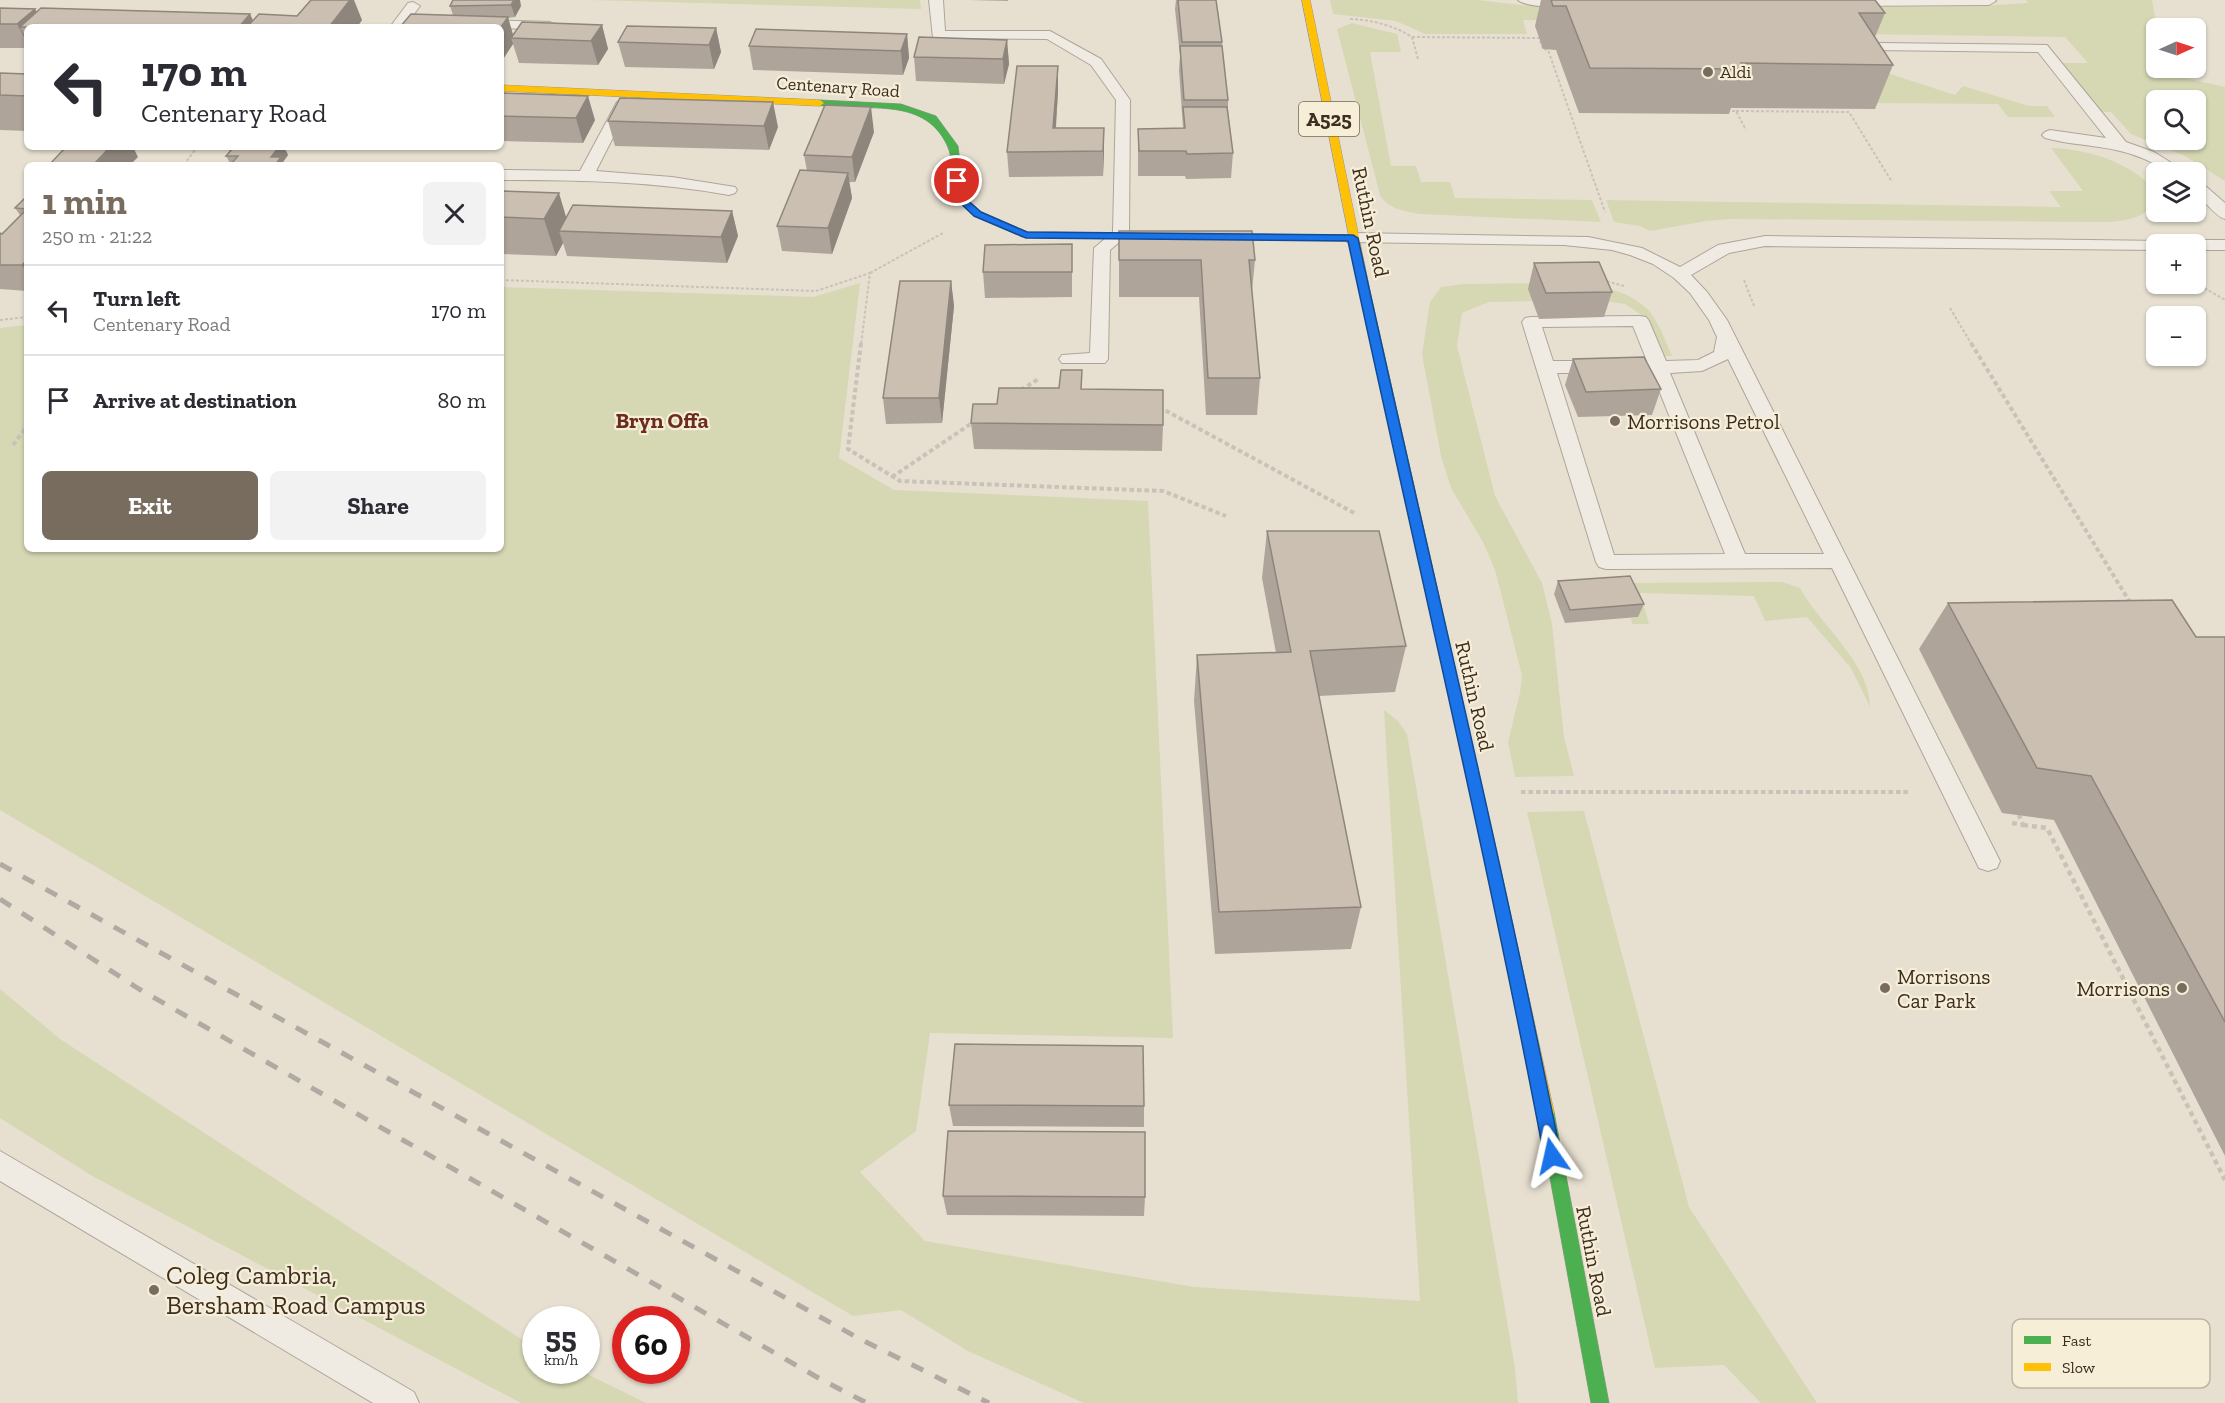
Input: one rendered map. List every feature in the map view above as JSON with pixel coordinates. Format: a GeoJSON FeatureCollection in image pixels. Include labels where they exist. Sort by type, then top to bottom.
{"type":"FeatureCollection","features":[{"type":"Feature","properties":{"kind":"main road","name":"Ruthin Road"},"geometry":{"type":"LineString","coordinates":[[1306,0],[1353,238],[1518,976],[1600,1403]]}},
{"type":"Feature","properties":{"kind":"main road","name":"Centenary Road"},"geometry":{"type":"LineString","coordinates":[[504,88],[901,107],[933,118],[953,146],[959,198],[978,214],[1026,235],[1121,234],[1353,238]]}},
{"type":"Feature","properties":{"kind":"lane"},"geometry":{"type":"LineString","coordinates":[[936,0],[938,35],[1050,35],[1096,62],[1123,100],[1121,234],[1102,248],[1099,359],[1068,359]]}},
{"type":"Feature","properties":{"kind":"lane"},"geometry":{"type":"LineString","coordinates":[[1525,0],[1554,4],[1589,3]]}},
{"type":"Feature","properties":{"kind":"lane"},"geometry":{"type":"LineString","coordinates":[[1836,2],[1989,1]]}},
{"type":"Feature","properties":{"kind":"lane"},"geometry":{"type":"LineString","coordinates":[[400,24],[413,6]]}},
{"type":"Feature","properties":{"kind":"lane"},"geometry":{"type":"LineString","coordinates":[[412,24],[424,23]]}},
{"type":"Feature","properties":{"kind":"lane"},"geometry":{"type":"LineString","coordinates":[[504,25],[559,27]]}},
{"type":"Feature","properties":{"kind":"lane"},"geometry":{"type":"LineString","coordinates":[[1878,47],[2042,48],[2120,145]]}},
{"type":"Feature","properties":{"kind":"lane"},"geometry":{"type":"LineString","coordinates":[[586,175],[629,93]]}},
{"type":"Feature","properties":{"kind":"lane"},"geometry":{"type":"LineString","coordinates":[[2050,135],[2082,137],[2120,145],[2159,162]]}},
{"type":"Feature","properties":{"kind":"lane"},"geometry":{"type":"LineString","coordinates":[[504,175],[586,175],[697,183],[729,190]]}},
{"type":"Feature","properties":{"kind":"lane"},"geometry":{"type":"LineString","coordinates":[[2206,194],[2216,201],[2225,214]]}},
{"type":"Feature","properties":{"kind":"lane"},"geometry":{"type":"LineString","coordinates":[[1353,238],[1593,242],[1638,253],[1680,274],[1707,303],[1726,337],[1988,861]]}},
{"type":"Feature","properties":{"kind":"lane"},"geometry":{"type":"LineString","coordinates":[[1680,274],[1724,249],[1765,241],[2146,245]]}},
{"type":"Feature","properties":{"kind":"lane"},"geometry":{"type":"LineString","coordinates":[[2206,245],[2225,245]]}},
{"type":"Feature","properties":{"kind":"lane"},"geometry":{"type":"LineString","coordinates":[[1738,561],[1640,321],[1531,322],[1606,561],[1738,561],[1838,561]]}},
{"type":"Feature","properties":{"kind":"lane"},"geometry":{"type":"LineString","coordinates":[[1545,367],[1702,365],[1722,355],[1726,337]]}},
{"type":"Feature","properties":{"kind":"lane"},"geometry":{"type":"LineString","coordinates":[[0,1165],[403,1403]]}},
{"type":"Feature","properties":{"kind":"path"},"geometry":{"type":"LineString","coordinates":[[1310,19],[1378,22],[1401,29],[1412,37],[1539,38],[1543,50],[1548,50],[1600,200]]}},
{"type":"Feature","properties":{"kind":"path"},"geometry":{"type":"LineString","coordinates":[[1412,37],[1418,59]]}},
{"type":"Feature","properties":{"kind":"path"},"geometry":{"type":"LineString","coordinates":[[1727,111],[1849,112],[1892,182]]}},
{"type":"Feature","properties":{"kind":"path"},"geometry":{"type":"LineString","coordinates":[[1736,111],[1746,130]]}},
{"type":"Feature","properties":{"kind":"path"},"geometry":{"type":"LineString","coordinates":[[504,280],[816,291],[870,273],[978,214]]}},
{"type":"Feature","properties":{"kind":"path"},"geometry":{"type":"LineString","coordinates":[[870,273],[848,449],[900,482],[1163,491],[1226,516]]}},
{"type":"Feature","properties":{"kind":"path"},"geometry":{"type":"LineString","coordinates":[[2206,289],[2225,300]]}},
{"type":"Feature","properties":{"kind":"path"},"geometry":{"type":"LineString","coordinates":[[1950,308],[2134,610]]}},
{"type":"Feature","properties":{"kind":"path"},"geometry":{"type":"LineString","coordinates":[[0,320],[24,317]]}},
{"type":"Feature","properties":{"kind":"path"},"geometry":{"type":"LineString","coordinates":[[1019,392],[1068,359]]}},
{"type":"Feature","properties":{"kind":"path"},"geometry":{"type":"LineString","coordinates":[[1150,402],[1356,514]]}},
{"type":"Feature","properties":{"kind":"path"},"geometry":{"type":"LineString","coordinates":[[892,477],[980,418]]}},
{"type":"Feature","properties":{"kind":"path"},"geometry":{"type":"LineString","coordinates":[[13,445],[24,430]]}},
{"type":"Feature","properties":{"kind":"path"},"geometry":{"type":"LineString","coordinates":[[1476,792],[1953,792]]}},
{"type":"Feature","properties":{"kind":"path"},"geometry":{"type":"LineString","coordinates":[[2023,825],[2047,828],[2225,1180]]}},
{"type":"Feature","properties":{"kind":"green space"},"geometry":{"type":"Polygon","coordinates":[[[589,0],[920,0],[921,9],[589,0]]]}},
{"type":"Feature","properties":{"kind":"green space"},"geometry":{"type":"Polygon","coordinates":[[[1330,0],[1477,0],[1547,8],[1781,25],[1523,20],[1527,34],[1425,34],[1396,21],[1333,14],[1330,0]]]}},
{"type":"Feature","properties":{"kind":"green space"},"geometry":{"type":"Polygon","coordinates":[[[2026,0],[2152,0],[2155,18],[2146,18],[2146,78],[2184,78],[2225,87],[2225,181],[2206,169],[2206,162],[2195,162],[2170,150],[2206,150],[2206,90],[2146,90],[2146,140],[2131,134],[2111,112],[2101,112],[2063,63],[2088,63],[2065,37],[1852,34],[1813,8],[1981,6],[2028,3],[2026,0]]]}},
{"type":"Feature","properties":{"kind":"green space"},"geometry":{"type":"Polygon","coordinates":[[[1352,23],[1397,34],[1401,52],[1370,52],[1391,166],[1416,166],[1421,182],[1450,182],[1455,198],[1592,200],[1601,222],[1420,214],[1397,209],[1383,200],[1337,29],[1352,23]]]}},
{"type":"Feature","properties":{"kind":"green space"},"geometry":{"type":"Polygon","coordinates":[[[1881,71],[1955,95],[1963,86],[2029,106],[2047,106],[2055,117],[2008,117],[1998,104],[1871,103],[1881,71]]]}},
{"type":"Feature","properties":{"kind":"green space"},"geometry":{"type":"Polygon","coordinates":[[[2051,148],[2106,158],[2138,175],[2146,182],[2146,211],[2127,220],[2110,222],[1731,219],[1650,231],[1640,226],[1614,222],[1606,200],[2061,207],[2049,191],[2083,191],[2051,148]]]}},
{"type":"Feature","properties":{"kind":"green space"},"geometry":{"type":"Polygon","coordinates":[[[860,283],[839,458],[894,490],[1148,501],[1173,1038],[930,1033],[916,1131],[860,1172],[925,1241],[1194,1287],[1420,1301],[1384,710],[1398,721],[1407,734],[1515,1368],[1518,1403],[1084,1403],[968,1351],[901,1310],[853,1316],[0,810],[0,328],[24,325],[24,552],[504,552],[504,287],[813,297],[860,283]]]}},
{"type":"Feature","properties":{"kind":"green space"},"geometry":{"type":"Polygon","coordinates":[[[1560,283],[1615,290],[1636,300],[1654,317],[1672,356],[1665,356],[1649,320],[1625,304],[1596,300],[1489,302],[1462,313],[1457,346],[1495,496],[1542,583],[1552,624],[1564,737],[1574,776],[1515,777],[1508,742],[1522,675],[1495,570],[1483,542],[1451,488],[1441,456],[1422,354],[1430,302],[1441,287],[1464,284],[1560,283]]]}},
{"type":"Feature","properties":{"kind":"green space"},"geometry":{"type":"Polygon","coordinates":[[[1782,582],[1800,588],[1853,660],[1868,691],[1870,707],[1851,668],[1807,617],[1765,621],[1754,596],[1640,593],[1649,624],[1632,624],[1631,618],[1638,617],[1622,583],[1782,582]]]}},
{"type":"Feature","properties":{"kind":"green space"},"geometry":{"type":"Polygon","coordinates":[[[1584,811],[1689,1207],[1817,1403],[1761,1403],[1724,1365],[1655,1368],[1527,812],[1584,811]]]}},
{"type":"Feature","properties":{"kind":"green space"},"geometry":{"type":"Polygon","coordinates":[[[0,989],[60,1039],[522,1340],[522,1384],[600,1384],[600,1380],[646,1403],[521,1403],[94,1177],[0,1118],[0,989]]]}},
{"type":"Feature","properties":{"kind":"building"},"geometry":{"type":"Polygon","coordinates":[[[311,0],[350,0],[331,24],[250,24],[259,14],[297,16],[311,0]]]}},
{"type":"Feature","properties":{"kind":"building"},"geometry":{"type":"Polygon","coordinates":[[[453,0],[514,0],[511,5],[450,6],[453,0]]]}},
{"type":"Feature","properties":{"kind":"building"},"geometry":{"type":"Polygon","coordinates":[[[1178,0],[1216,0],[1222,42],[1182,42],[1178,0]]]}},
{"type":"Feature","properties":{"kind":"building"},"geometry":{"type":"Polygon","coordinates":[[[1551,0],[1875,0],[1885,13],[1859,13],[1893,65],[1741,63],[1744,69],[1590,68],[1566,6],[1553,6],[1551,0]]]}},
{"type":"Feature","properties":{"kind":"building"},"geometry":{"type":"Polygon","coordinates":[[[0,8],[35,9],[17,24],[0,24],[0,8]]]}},
{"type":"Feature","properties":{"kind":"building"},"geometry":{"type":"Polygon","coordinates":[[[41,8],[250,14],[242,24],[24,24],[24,27],[20,27],[41,8]]]}},
{"type":"Feature","properties":{"kind":"building"},"geometry":{"type":"Polygon","coordinates":[[[411,14],[508,17],[503,24],[403,24],[411,14]]]}},
{"type":"Feature","properties":{"kind":"building"},"geometry":{"type":"Polygon","coordinates":[[[522,22],[602,25],[591,41],[511,38],[522,22]]]}},
{"type":"Feature","properties":{"kind":"building"},"geometry":{"type":"Polygon","coordinates":[[[627,26],[716,28],[709,45],[618,42],[627,26]]]}},
{"type":"Feature","properties":{"kind":"building"},"geometry":{"type":"Polygon","coordinates":[[[756,29],[907,34],[901,51],[749,46],[756,29]]]}},
{"type":"Feature","properties":{"kind":"building"},"geometry":{"type":"Polygon","coordinates":[[[919,37],[1007,40],[1003,59],[914,57],[919,37]]]}},
{"type":"Feature","properties":{"kind":"building"},"geometry":{"type":"Polygon","coordinates":[[[1180,46],[1222,46],[1228,100],[1184,100],[1180,46]]]}},
{"type":"Feature","properties":{"kind":"building"},"geometry":{"type":"Polygon","coordinates":[[[1017,66],[1058,66],[1053,128],[1104,128],[1103,151],[1007,152],[1017,66]]]}},
{"type":"Feature","properties":{"kind":"building"},"geometry":{"type":"Polygon","coordinates":[[[0,73],[24,74],[24,96],[0,95],[0,73]]]}},
{"type":"Feature","properties":{"kind":"building"},"geometry":{"type":"Polygon","coordinates":[[[504,93],[588,96],[576,118],[504,116],[504,93]]]}},
{"type":"Feature","properties":{"kind":"building"},"geometry":{"type":"Polygon","coordinates":[[[620,98],[773,102],[764,126],[608,121],[620,98]]]}},
{"type":"Feature","properties":{"kind":"building"},"geometry":{"type":"Polygon","coordinates":[[[825,105],[871,107],[852,157],[804,155],[825,105]]]}},
{"type":"Feature","properties":{"kind":"building"},"geometry":{"type":"Polygon","coordinates":[[[1183,107],[1227,107],[1233,153],[1187,154],[1186,151],[1139,151],[1138,129],[1185,128],[1183,107]]]}},
{"type":"Feature","properties":{"kind":"building"},"geometry":{"type":"Polygon","coordinates":[[[63,150],[107,150],[96,162],[52,162],[63,150]]]}},
{"type":"Feature","properties":{"kind":"building"},"geometry":{"type":"Polygon","coordinates":[[[231,150],[277,150],[271,157],[281,157],[277,162],[233,162],[238,156],[226,156],[231,150]]]}},
{"type":"Feature","properties":{"kind":"building"},"geometry":{"type":"Polygon","coordinates":[[[800,170],[848,173],[828,228],[777,226],[800,170]]]}},
{"type":"Feature","properties":{"kind":"building"},"geometry":{"type":"Polygon","coordinates":[[[504,191],[559,193],[544,219],[504,217],[504,191]]]}},
{"type":"Feature","properties":{"kind":"building"},"geometry":{"type":"Polygon","coordinates":[[[24,199],[24,209],[15,208],[24,199]]]}},
{"type":"Feature","properties":{"kind":"building"},"geometry":{"type":"Polygon","coordinates":[[[573,205],[732,211],[721,237],[559,231],[573,205]]]}},
{"type":"Feature","properties":{"kind":"building"},"geometry":{"type":"Polygon","coordinates":[[[24,212],[24,263],[22,265],[0,265],[0,233],[2,234],[24,212]]]}},
{"type":"Feature","properties":{"kind":"building"},"geometry":{"type":"Polygon","coordinates":[[[1119,231],[1252,231],[1255,260],[1249,260],[1260,378],[1208,378],[1201,260],[1119,260],[1119,231]]]}},
{"type":"Feature","properties":{"kind":"building"},"geometry":{"type":"Polygon","coordinates":[[[1072,244],[1072,272],[983,272],[985,245],[1072,244]]]}},
{"type":"Feature","properties":{"kind":"building"},"geometry":{"type":"Polygon","coordinates":[[[1599,262],[1612,292],[1546,293],[1534,263],[1599,262]]]}},
{"type":"Feature","properties":{"kind":"building"},"geometry":{"type":"Polygon","coordinates":[[[900,281],[951,281],[939,398],[883,398],[900,281]]]}},
{"type":"Feature","properties":{"kind":"building"},"geometry":{"type":"Polygon","coordinates":[[[1644,357],[1661,389],[1586,392],[1573,359],[1644,357]]]}},
{"type":"Feature","properties":{"kind":"building"},"geometry":{"type":"Polygon","coordinates":[[[1061,370],[1082,370],[1081,389],[1163,390],[1163,425],[971,423],[973,404],[997,404],[999,388],[1059,388],[1061,370]]]}},
{"type":"Feature","properties":{"kind":"building"},"geometry":{"type":"Polygon","coordinates":[[[1267,531],[1379,531],[1406,646],[1310,651],[1361,907],[1219,912],[1197,655],[1291,652],[1267,531]]]}},
{"type":"Feature","properties":{"kind":"building"},"geometry":{"type":"Polygon","coordinates":[[[1630,576],[1644,604],[1570,610],[1558,581],[1630,576]]]}},
{"type":"Feature","properties":{"kind":"building"},"geometry":{"type":"Polygon","coordinates":[[[2172,600],[2196,637],[2225,637],[2225,1022],[2091,776],[2037,768],[1948,603],[2172,600]]]}},
{"type":"Feature","properties":{"kind":"building"},"geometry":{"type":"Polygon","coordinates":[[[955,1044],[1143,1046],[1144,1106],[949,1105],[955,1044]]]}},
{"type":"Feature","properties":{"kind":"building"},"geometry":{"type":"Polygon","coordinates":[[[948,1131],[1145,1132],[1145,1197],[943,1196],[948,1131]]]}},
{"type":"Feature","properties":{"kind":"railway"},"geometry":{"type":"LineString","coordinates":[[0,864],[860,1339],[989,1403]]}},
{"type":"Feature","properties":{"kind":"railway"},"geometry":{"type":"LineString","coordinates":[[0,899],[139,989],[822,1380],[867,1403]]}},
{"type":"Feature","properties":{"kind":"traffic: fast"},"geometry":{"type":"LineString","coordinates":[[820,103],[901,107],[933,118],[953,146],[959,198],[978,214],[1026,235],[1353,238]]}},
{"type":"Feature","properties":{"kind":"traffic: fast"},"geometry":{"type":"LineString","coordinates":[[1365,291],[1492,862]]}},
{"type":"Feature","properties":{"kind":"traffic: fast"},"geometry":{"type":"LineString","coordinates":[[1546,1112],[1600,1403]]}},
{"type":"Feature","properties":{"kind":"traffic: slow"},"geometry":{"type":"LineString","coordinates":[[1306,0],[1365,291]]}},
{"type":"Feature","properties":{"kind":"traffic: slow"},"geometry":{"type":"LineString","coordinates":[[504,88],[820,103]]}},
{"type":"Feature","properties":{"kind":"traffic: slow"},"geometry":{"type":"LineString","coordinates":[[1492,862],[1546,1112]]}},
{"type":"Feature","properties":{"kind":"place","name":"Aldi"},"geometry":{"type":"Point","coordinates":[1708,72]}},
{"type":"Feature","properties":{"kind":"place","name":"Morrisons Petrol"},"geometry":{"type":"Point","coordinates":[1615,421]}},
{"type":"Feature","properties":{"kind":"place","name":"Morrisons Car Park"},"geometry":{"type":"Point","coordinates":[1885,988]}},
{"type":"Feature","properties":{"kind":"place","name":"Morrisons"},"geometry":{"type":"Point","coordinates":[2182,988]}},
{"type":"Feature","properties":{"kind":"place","name":"Coleg Cambria, Bersham Road Campus"},"geometry":{"type":"Point","coordinates":[154,1290]}},
{"type":"Feature","properties":{"kind":"district","name":"Bryn Offa"},"geometry":{"type":"Point","coordinates":[662,420]}},
{"type":"Feature","properties":{"kind":"route"},"geometry":{"type":"LineString","coordinates":[[957,181],[959,198],[978,214],[1026,235],[1121,234],[1353,238],[1412,513],[1518,976],[1552,1156]]}}]}
